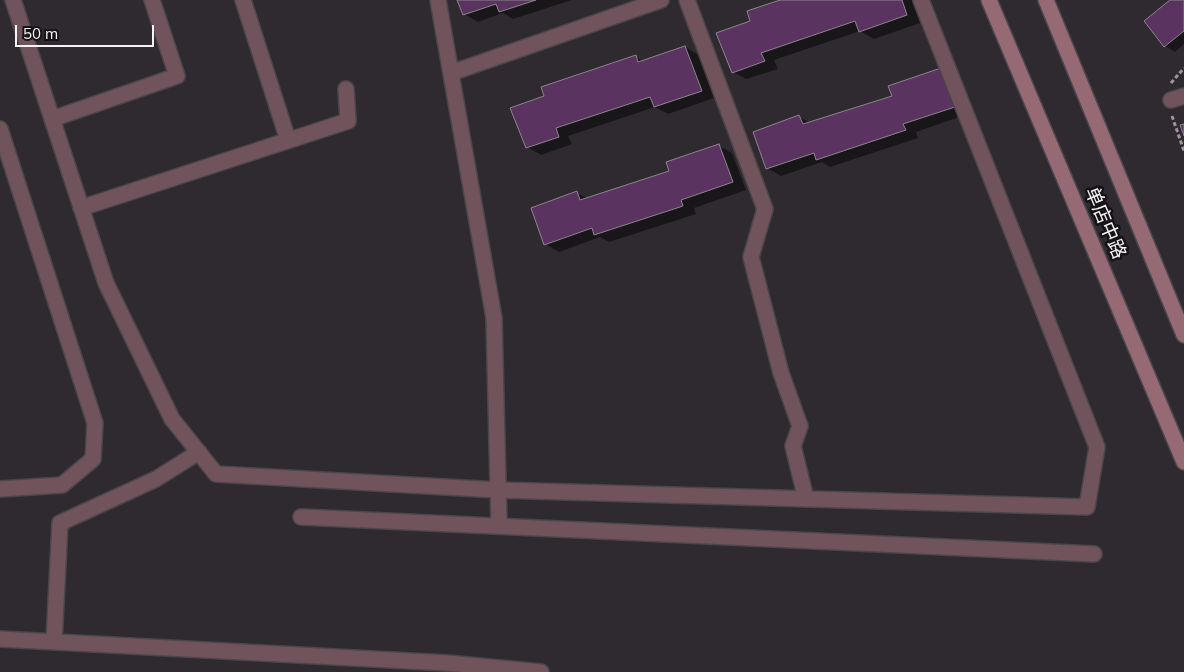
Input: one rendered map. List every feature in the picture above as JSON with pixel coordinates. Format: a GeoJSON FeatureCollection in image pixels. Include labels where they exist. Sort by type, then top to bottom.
{"type":"FeatureCollection","features":[{"type":"Feature","properties":{"kind":"street"},"geometry":{"type":"LineString","coordinates":[[13,0],[106,283],[172,419],[216,474],[498,490],[1087,508],[1097,446],[920,0]]}},
{"type":"Feature","properties":{"kind":"street"},"geometry":{"type":"LineString","coordinates":[[52,119],[177,76],[152,0]]}},
{"type":"Feature","properties":{"kind":"street"},"geometry":{"type":"LineString","coordinates":[[243,0],[288,140]]}},
{"type":"Feature","properties":{"kind":"street"},"geometry":{"type":"LineString","coordinates":[[438,0],[494,318],[499,525]]}},
{"type":"Feature","properties":{"kind":"street"},"geometry":{"type":"LineString","coordinates":[[451,73],[661,0]]}},
{"type":"Feature","properties":{"kind":"street"},"geometry":{"type":"LineString","coordinates":[[687,0],[765,209],[752,257],[781,373],[800,426],[793,446],[806,499]]}},
{"type":"Feature","properties":{"kind":"street","name":"单店中路"},"geometry":{"type":"LineString","coordinates":[[989,0],[1184,462]]}},
{"type":"Feature","properties":{"kind":"street","name":"单店中路"},"geometry":{"type":"LineString","coordinates":[[1046,0],[1184,335]]}},
{"type":"Feature","properties":{"kind":"street"},"geometry":{"type":"LineString","coordinates":[[81,208],[348,121],[346,89]]}},
{"type":"Feature","properties":{"kind":"street"},"geometry":{"type":"LineString","coordinates":[[0,128],[95,423],[93,459],[62,485],[0,489]]}},
{"type":"Feature","properties":{"kind":"street"},"geometry":{"type":"LineString","coordinates":[[54,642],[60,523],[156,479],[199,452]]}},
{"type":"Feature","properties":{"kind":"street"},"geometry":{"type":"LineString","coordinates":[[301,517],[1094,554]]}},
{"type":"Feature","properties":{"kind":"street"},"geometry":{"type":"LineString","coordinates":[[0,639],[447,663],[540,672]]}},
{"type":"Feature","properties":{"kind":"path"},"geometry":{"type":"LineString","coordinates":[[1184,68],[1177,74],[1172,120],[1184,151]]}},
{"type":"Feature","properties":{"kind":"building"},"geometry":{"type":"Polygon","coordinates":[[[457,0],[536,0],[499,12],[496,4],[463,15],[457,0]]]}},
{"type":"Feature","properties":{"kind":"building"},"geometry":{"type":"Polygon","coordinates":[[[780,0],[902,0],[907,15],[859,32],[855,21],[761,53],[765,61],[732,73],[716,33],[750,21],[747,11],[780,0]]]}},
{"type":"Feature","properties":{"kind":"building"},"geometry":{"type":"Polygon","coordinates":[[[1170,0],[1184,0],[1184,31],[1164,47],[1144,21],[1170,0]]]}},
{"type":"Feature","properties":{"kind":"building"},"geometry":{"type":"Polygon","coordinates":[[[685,46],[702,91],[654,107],[650,97],[556,128],[559,137],[526,148],[510,108],[544,96],[541,87],[636,55],[638,62],[685,46]]]}},
{"type":"Feature","properties":{"kind":"building"},"geometry":{"type":"Polygon","coordinates":[[[941,68],[955,107],[903,124],[906,130],[816,160],[814,153],[766,169],[753,132],[799,115],[803,124],[892,96],[888,86],[941,68]]]}},
{"type":"Feature","properties":{"kind":"building"},"geometry":{"type":"Polygon","coordinates":[[[1184,124],[1184,136],[1180,125],[1184,124]]]}},
{"type":"Feature","properties":{"kind":"building"},"geometry":{"type":"Polygon","coordinates":[[[719,144],[733,182],[681,200],[683,206],[594,235],[592,228],[544,245],[531,208],[577,191],[580,200],[669,171],[666,162],[719,144]]]}}]}
